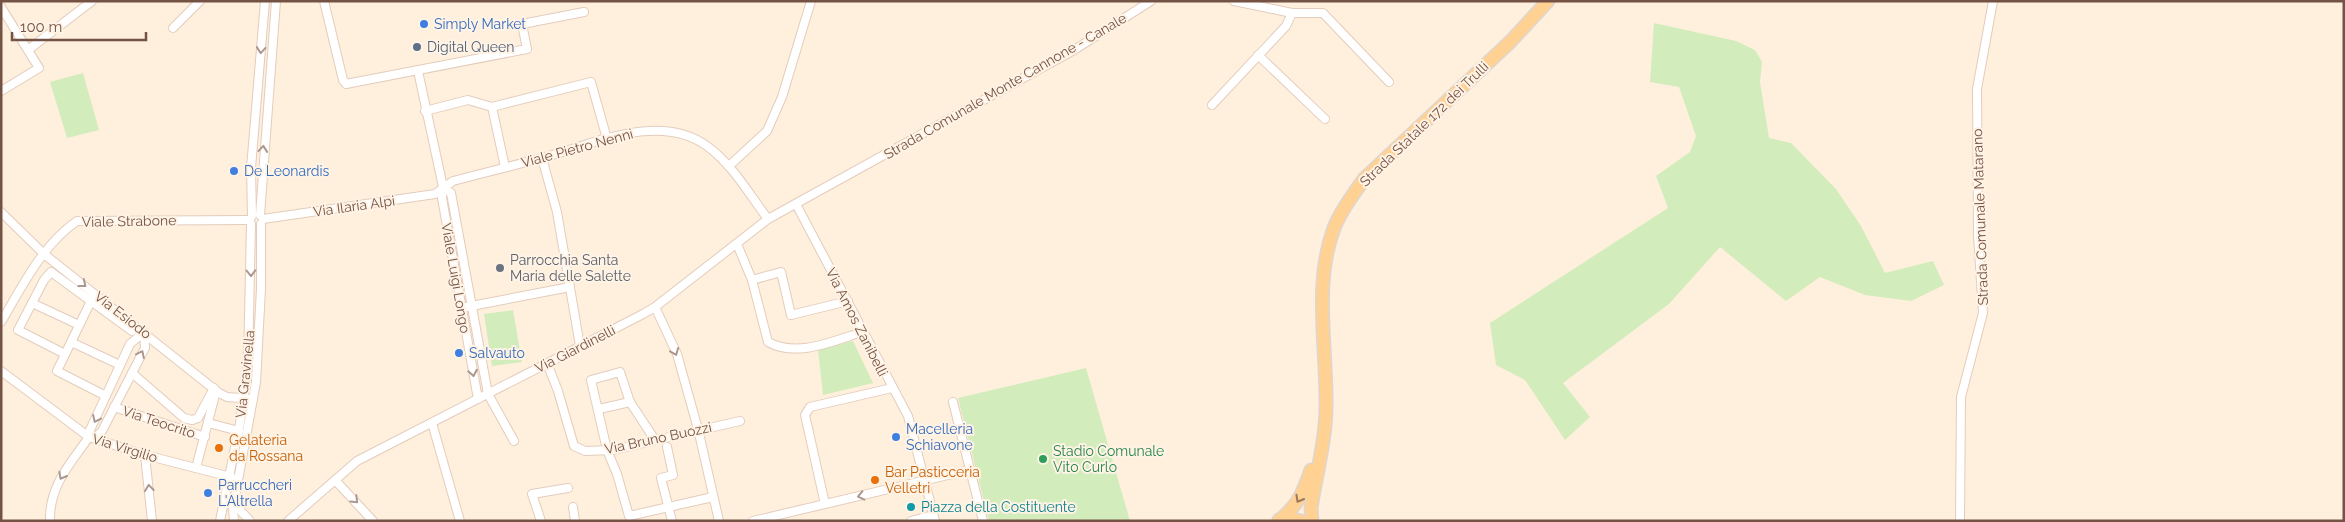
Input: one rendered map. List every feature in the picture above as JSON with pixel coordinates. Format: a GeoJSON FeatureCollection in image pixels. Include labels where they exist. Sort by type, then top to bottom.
{"type":"FeatureCollection","features":[{"type":"Feature","properties":{"kind":"main road","name":"Strada Statale 172 dei Trulli"},"geometry":{"type":"LineString","coordinates":[[1312,521],[1311,508],[1326,407],[1323,290],[1326,254],[1334,227],[1348,201],[1364,179],[1510,42],[1548,1]]}},
{"type":"Feature","properties":{"kind":"main road","name":"Strada Statale 172 dei Trulli"},"geometry":{"type":"LineString","coordinates":[[1278,520],[1301,498],[1321,442]]}},
{"type":"Feature","properties":{"kind":"main road","name":"Strada Statale 172 dei Trulli"},"geometry":{"type":"LineString","coordinates":[[1278,520],[1301,521]]}},
{"type":"Feature","properties":{"kind":"street"},"geometry":{"type":"LineString","coordinates":[[28,50],[92,1]]}},
{"type":"Feature","properties":{"kind":"street"},"geometry":{"type":"LineString","coordinates":[[173,28],[200,1]]}},
{"type":"Feature","properties":{"kind":"street","name":"Via Gravinella"},"geometry":{"type":"LineString","coordinates":[[234,521],[233,508],[253,399],[261,309],[251,168],[265,1]]}},
{"type":"Feature","properties":{"kind":"street","name":"Via Gravinella"},"geometry":{"type":"LineString","coordinates":[[220,521],[244,398],[256,220],[276,1]]}},
{"type":"Feature","properties":{"kind":"street"},"geometry":{"type":"LineString","coordinates":[[324,1],[342,80],[346,84],[527,49],[522,24],[584,12]]}},
{"type":"Feature","properties":{"kind":"street"},"geometry":{"type":"LineString","coordinates":[[729,166],[767,131],[782,97],[811,1]]}},
{"type":"Feature","properties":{"kind":"street","name":"Strada Comunale Monte Cannone - Canale"},"geometry":{"type":"LineString","coordinates":[[858,170],[1022,77],[1074,50],[1150,1]]}},
{"type":"Feature","properties":{"kind":"street"},"geometry":{"type":"LineString","coordinates":[[1234,1],[1292,13],[1323,14],[1389,82]]}},
{"type":"Feature","properties":{"kind":"street","name":"Strada Comunale Matarano"},"geometry":{"type":"LineString","coordinates":[[1960,521],[1961,397],[1983,314],[1978,236],[1977,89],[1993,1]]}},
{"type":"Feature","properties":{"kind":"street"},"geometry":{"type":"LineString","coordinates":[[1,7],[39,68],[1,91]]}},
{"type":"Feature","properties":{"kind":"street"},"geometry":{"type":"LineString","coordinates":[[1212,105],[1286,26],[1292,13]]}},
{"type":"Feature","properties":{"kind":"street"},"geometry":{"type":"LineString","coordinates":[[1258,55],[1325,119]]}},
{"type":"Feature","properties":{"kind":"street","name":"Viale Luigi Longo"},"geometry":{"type":"LineString","coordinates":[[418,71],[425,112],[443,187],[442,198],[478,399]]}},
{"type":"Feature","properties":{"kind":"street"},"geometry":{"type":"LineString","coordinates":[[425,112],[468,100],[492,107],[590,82],[607,139]]}},
{"type":"Feature","properties":{"kind":"street"},"geometry":{"type":"LineString","coordinates":[[492,107],[505,167]]}},
{"type":"Feature","properties":{"kind":"street","name":"Viale Pietro Nenni"},"geometry":{"type":"LineString","coordinates":[[443,187],[453,181],[607,139],[644,131],[675,132],[706,145],[729,166],[768,219]]}},
{"type":"Feature","properties":{"kind":"street"},"geometry":{"type":"LineString","coordinates":[[542,158],[556,212],[580,346]]}},
{"type":"Feature","properties":{"kind":"street","name":"Via Giardinelli"},"geometry":{"type":"LineString","coordinates":[[288,521],[357,461],[655,307],[768,219],[858,170]]}},
{"type":"Feature","properties":{"kind":"street","name":"Via Ilaria Alpi"},"geometry":{"type":"LineString","coordinates":[[256,220],[435,194],[443,187]]}},
{"type":"Feature","properties":{"kind":"street","name":"Viale Luigi Longo"},"geometry":{"type":"LineString","coordinates":[[443,187],[451,193],[488,394],[514,441]]}},
{"type":"Feature","properties":{"kind":"street","name":"Via Amos Zanibelli"},"geometry":{"type":"LineString","coordinates":[[796,204],[908,416],[925,481]]}},
{"type":"Feature","properties":{"kind":"street","name":"Via Esiodo"},"geometry":{"type":"LineString","coordinates":[[1,212],[44,254],[215,390],[227,396],[253,399]]}},
{"type":"Feature","properties":{"kind":"street","name":"Viale Strabone"},"geometry":{"type":"LineString","coordinates":[[2,318],[60,232],[77,221],[256,220]]}},
{"type":"Feature","properties":{"kind":"street"},"geometry":{"type":"LineString","coordinates":[[738,244],[752,280],[768,342],[779,348],[791,350],[862,332]]}},
{"type":"Feature","properties":{"kind":"street","name":"Via Esiodo"},"geometry":{"type":"LineString","coordinates":[[32,303],[44,280],[51,272],[132,331]]}},
{"type":"Feature","properties":{"kind":"street"},"geometry":{"type":"LineString","coordinates":[[752,280],[781,272],[791,315],[848,301]]}},
{"type":"Feature","properties":{"kind":"street"},"geometry":{"type":"LineString","coordinates":[[461,308],[570,287]]}},
{"type":"Feature","properties":{"kind":"street","name":"Via Teocrito"},"geometry":{"type":"LineString","coordinates":[[91,301],[57,372],[106,396]]}},
{"type":"Feature","properties":{"kind":"street"},"geometry":{"type":"LineString","coordinates":[[65,354],[18,330],[32,303],[79,325]]}},
{"type":"Feature","properties":{"kind":"street"},"geometry":{"type":"LineString","coordinates":[[655,307],[677,354],[698,429],[719,521]]}},
{"type":"Feature","properties":{"kind":"street"},"geometry":{"type":"LineString","coordinates":[[50,521],[54,490],[62,474],[89,437],[130,344],[144,332]]}},
{"type":"Feature","properties":{"kind":"street"},"geometry":{"type":"LineString","coordinates":[[89,437],[98,436],[102,431],[145,348],[144,332]]}},
{"type":"Feature","properties":{"kind":"street"},"geometry":{"type":"LineString","coordinates":[[71,342],[120,365]]}},
{"type":"Feature","properties":{"kind":"street","name":"Via Bruno Buozzi"},"geometry":{"type":"LineString","coordinates":[[547,363],[558,391],[574,446],[585,451],[606,450],[740,420]]}},
{"type":"Feature","properties":{"kind":"street","name":"Via Virgilio"},"geometry":{"type":"LineString","coordinates":[[1,371],[89,437],[239,479]]}},
{"type":"Feature","properties":{"kind":"street"},"geometry":{"type":"LineString","coordinates":[[655,440],[630,402],[620,372],[592,380],[606,450],[617,474],[629,516],[713,497]]}},
{"type":"Feature","properties":{"kind":"street"},"geometry":{"type":"LineString","coordinates":[[132,373],[184,418],[192,420],[198,418],[215,390]]}},
{"type":"Feature","properties":{"kind":"street"},"geometry":{"type":"LineString","coordinates":[[825,504],[805,415],[810,407],[892,388]]}},
{"type":"Feature","properties":{"kind":"street"},"geometry":{"type":"LineString","coordinates":[[196,468],[215,390]]}},
{"type":"Feature","properties":{"kind":"street"},"geometry":{"type":"LineString","coordinates":[[599,409],[630,402]]}},
{"type":"Feature","properties":{"kind":"street"},"geometry":{"type":"LineString","coordinates":[[953,402],[983,521]]}},
{"type":"Feature","properties":{"kind":"street","name":"Via Teocrito"},"geometry":{"type":"LineString","coordinates":[[114,407],[204,437]]}},
{"type":"Feature","properties":{"kind":"street"},"geometry":{"type":"LineString","coordinates":[[188,431],[192,420]]}},
{"type":"Feature","properties":{"kind":"street"},"geometry":{"type":"LineString","coordinates":[[432,423],[460,521]]}},
{"type":"Feature","properties":{"kind":"street"},"geometry":{"type":"LineString","coordinates":[[208,424],[239,431]]}},
{"type":"Feature","properties":{"kind":"street"},"geometry":{"type":"LineString","coordinates":[[667,447],[673,475],[661,478],[672,521]]}},
{"type":"Feature","properties":{"kind":"street"},"geometry":{"type":"LineString","coordinates":[[145,454],[152,521]]}},
{"type":"Feature","properties":{"kind":"street"},"geometry":{"type":"LineString","coordinates":[[753,521],[969,470]]}},
{"type":"Feature","properties":{"kind":"street"},"geometry":{"type":"LineString","coordinates":[[335,480],[373,521]]}},
{"type":"Feature","properties":{"kind":"street"},"geometry":{"type":"LineString","coordinates":[[911,521],[934,518],[925,481]]}},
{"type":"Feature","properties":{"kind":"street"},"geometry":{"type":"LineString","coordinates":[[541,521],[532,494],[568,488]]}},
{"type":"Feature","properties":{"kind":"street"},"geometry":{"type":"LineString","coordinates":[[236,494],[240,510],[250,521]]}},
{"type":"Feature","properties":{"kind":"street"},"geometry":{"type":"LineString","coordinates":[[573,507],[576,521]]}},
{"type":"Feature","properties":{"kind":"green space"},"geometry":{"type":"Polygon","coordinates":[[[1654,23],[1736,41],[1755,50],[1762,62],[1760,82],[1769,138],[1791,143],[1836,189],[1861,226],[1885,273],[1933,261],[1944,285],[1911,301],[1865,295],[1820,277],[1786,301],[1720,247],[1669,304],[1563,383],[1590,417],[1565,440],[1525,380],[1496,365],[1490,323],[1668,208],[1656,176],[1690,152],[1696,136],[1679,87],[1650,82],[1654,23]]]}},
{"type":"Feature","properties":{"kind":"green space"},"geometry":{"type":"Polygon","coordinates":[[[83,73],[99,130],[67,138],[50,82],[83,73]]]}},
{"type":"Feature","properties":{"kind":"green space"},"geometry":{"type":"Polygon","coordinates":[[[513,310],[522,362],[492,366],[484,314],[513,310]]]}},
{"type":"Feature","properties":{"kind":"green space"},"geometry":{"type":"Polygon","coordinates":[[[853,341],[873,383],[823,395],[818,349],[853,341]]]}},
{"type":"Feature","properties":{"kind":"green space","name":"Stadio Comunale Vito Curlo"},"geometry":{"type":"Polygon","coordinates":[[[1086,368],[1130,521],[989,521],[958,398],[1086,368]]]}},
{"type":"Feature","properties":{"kind":"place","name":"Simply Market"},"geometry":{"type":"Point","coordinates":[424,24]}},
{"type":"Feature","properties":{"kind":"place","name":"Digital Queen"},"geometry":{"type":"Point","coordinates":[417,47]}},
{"type":"Feature","properties":{"kind":"place","name":"De Leonardis"},"geometry":{"type":"Point","coordinates":[234,171]}},
{"type":"Feature","properties":{"kind":"place","name":"Parrocchia Santa Maria delle Salette"},"geometry":{"type":"Point","coordinates":[500,268]}},
{"type":"Feature","properties":{"kind":"place","name":"Salvauto"},"geometry":{"type":"Point","coordinates":[459,353]}},
{"type":"Feature","properties":{"kind":"place","name":"Macelleria Schiavone"},"geometry":{"type":"Point","coordinates":[896,437]}},
{"type":"Feature","properties":{"kind":"place","name":"Gelateria da Rossana"},"geometry":{"type":"Point","coordinates":[219,448]}},
{"type":"Feature","properties":{"kind":"place","name":"Stadio Comunale Vito Curlo"},"geometry":{"type":"Point","coordinates":[1043,459]}},
{"type":"Feature","properties":{"kind":"place","name":"Bar Pasticceria Velletri"},"geometry":{"type":"Point","coordinates":[875,480]}},
{"type":"Feature","properties":{"kind":"place","name":"Parruccheri L'Altrella"},"geometry":{"type":"Point","coordinates":[208,493]}},
{"type":"Feature","properties":{"kind":"place","name":"Piazza della Costituente"},"geometry":{"type":"Point","coordinates":[911,507]}}]}
